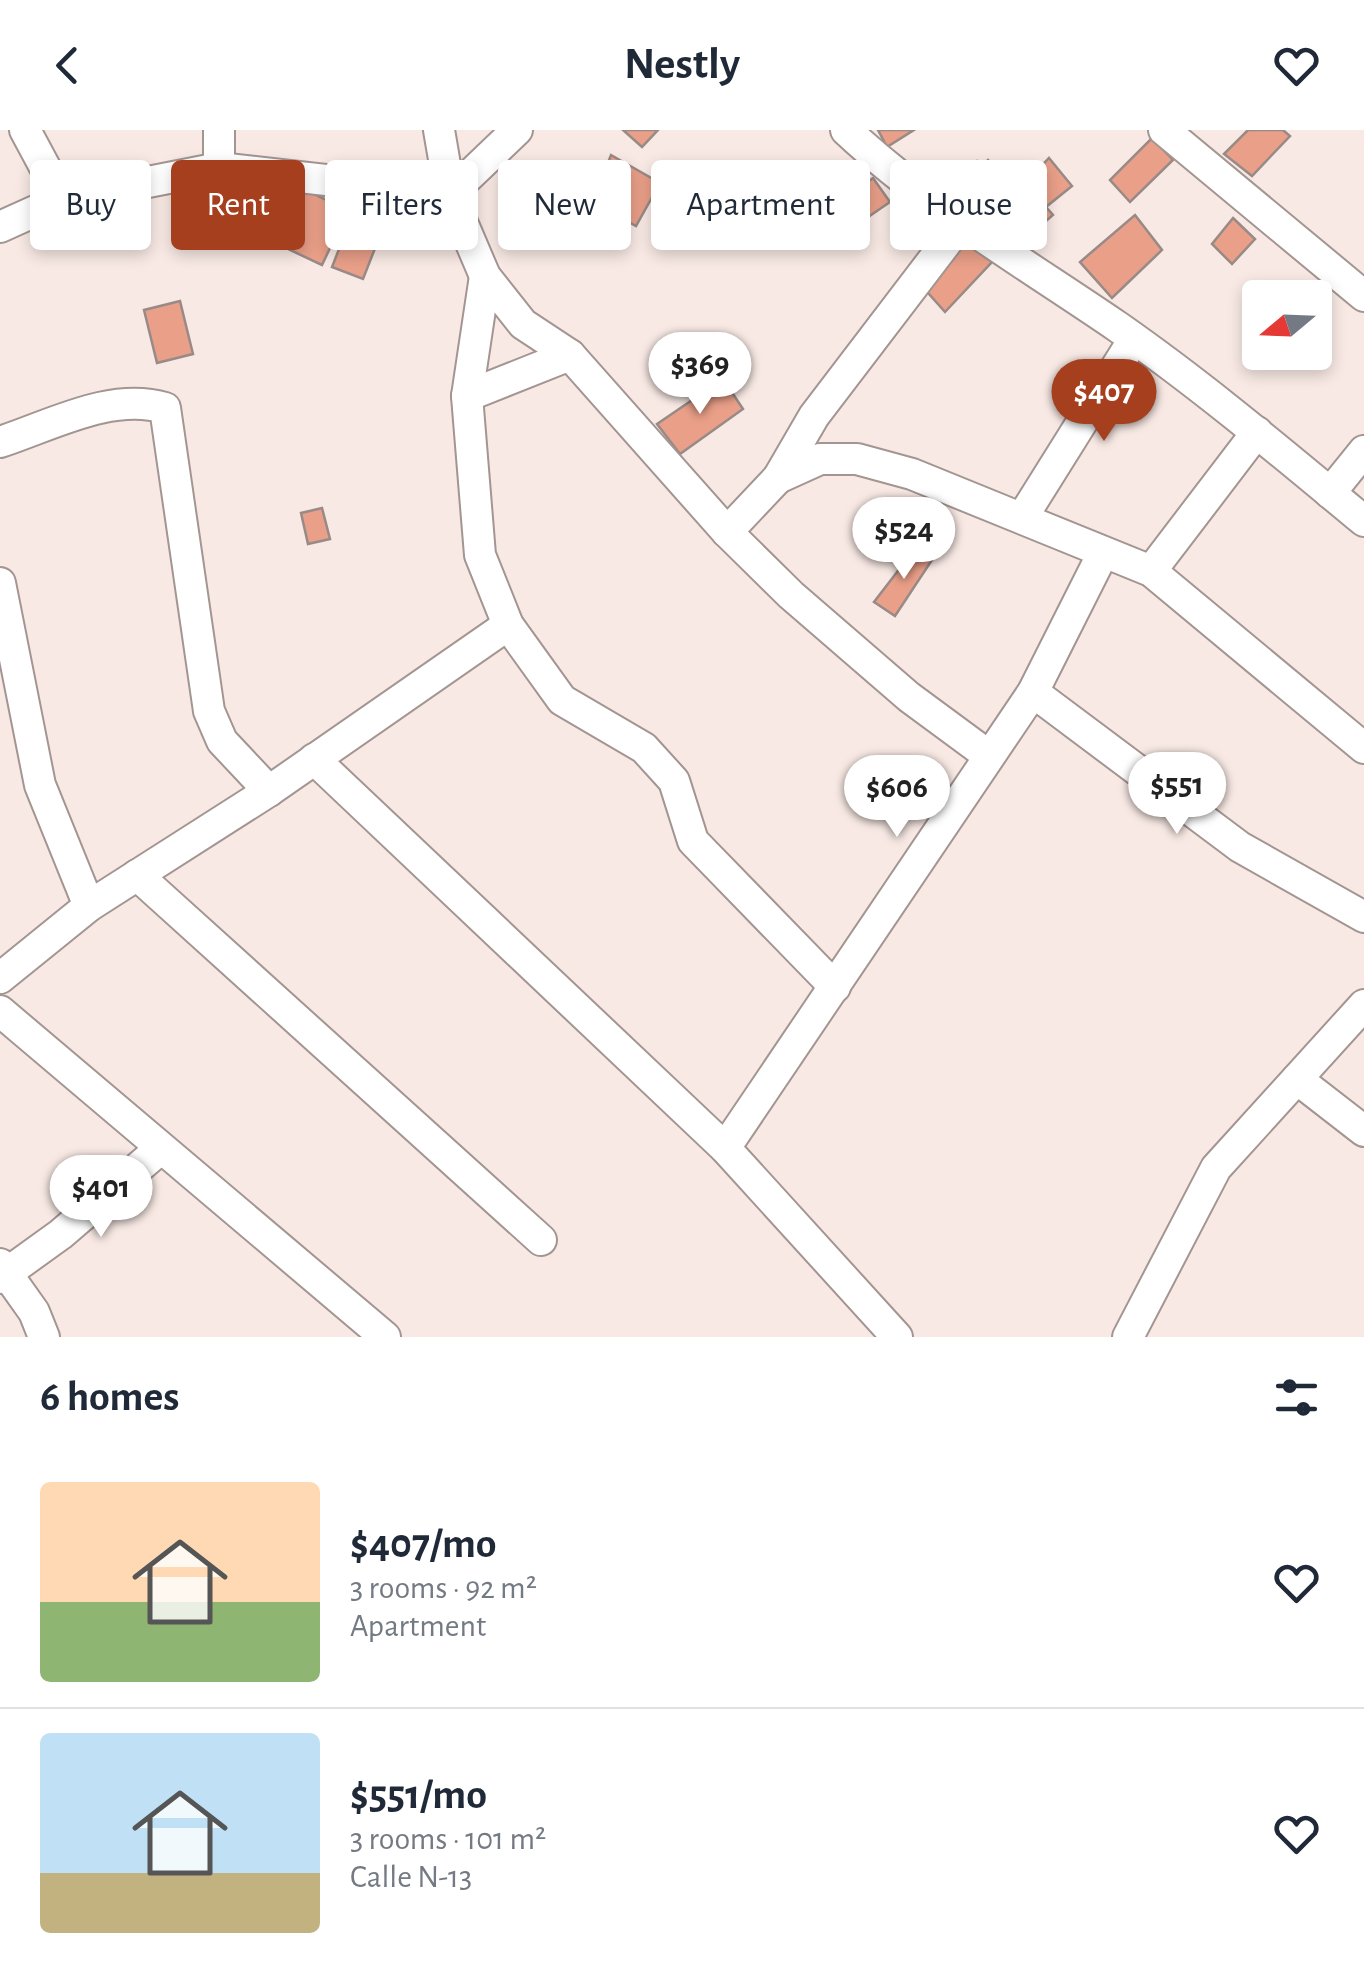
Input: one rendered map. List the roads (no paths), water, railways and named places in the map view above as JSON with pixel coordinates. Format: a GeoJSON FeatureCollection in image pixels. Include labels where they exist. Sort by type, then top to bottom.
{"type":"FeatureCollection","features":[{"type":"Feature","properties":{"kind":"street"},"geometry":{"type":"LineString","coordinates":[[25,130],[41,160]]}},
{"type":"Feature","properties":{"kind":"street"},"geometry":{"type":"LineString","coordinates":[[218,160],[219,130]]}},
{"type":"Feature","properties":{"kind":"street"},"geometry":{"type":"LineString","coordinates":[[439,130],[444,160]]}},
{"type":"Feature","properties":{"kind":"street"},"geometry":{"type":"LineString","coordinates":[[478,167],[517,130]]}},
{"type":"Feature","properties":{"kind":"street"},"geometry":{"type":"LineString","coordinates":[[846,130],[890,168]]}},
{"type":"Feature","properties":{"kind":"street"},"geometry":{"type":"LineString","coordinates":[[1164,130],[1364,296]]}},
{"type":"Feature","properties":{"kind":"street"},"geometry":{"type":"LineString","coordinates":[[0,226],[30,213]]}},
{"type":"Feature","properties":{"kind":"street"},"geometry":{"type":"LineString","coordinates":[[475,250],[486,276],[522,324],[570,355],[727,532],[791,595],[880,672],[989,756]]}},
{"type":"Feature","properties":{"kind":"street"},"geometry":{"type":"LineString","coordinates":[[727,532],[778,478],[814,416],[941,250]]}},
{"type":"Feature","properties":{"kind":"street"},"geometry":{"type":"LineString","coordinates":[[1003,250],[1204,389],[1364,521]]}},
{"type":"Feature","properties":{"kind":"street"},"geometry":{"type":"LineString","coordinates":[[486,276],[467,396],[480,555],[508,625],[562,700],[644,748],[674,781],[693,841],[835,988]]}},
{"type":"Feature","properties":{"kind":"street"},"geometry":{"type":"LineString","coordinates":[[1022,518],[1134,339]]}},
{"type":"Feature","properties":{"kind":"street"},"geometry":{"type":"LineString","coordinates":[[467,396],[570,355]]}},
{"type":"Feature","properties":{"kind":"street"},"geometry":{"type":"LineString","coordinates":[[0,442],[116,403],[144,402],[165,408],[209,711],[222,741],[269,791]]}},
{"type":"Feature","properties":{"kind":"street"},"geometry":{"type":"LineString","coordinates":[[1151,571],[1256,432]]}},
{"type":"Feature","properties":{"kind":"street"},"geometry":{"type":"LineString","coordinates":[[1330,492],[1364,451]]}},
{"type":"Feature","properties":{"kind":"street"},"geometry":{"type":"LineString","coordinates":[[778,478],[820,459],[857,459],[912,474],[1151,571],[1364,748]]}},
{"type":"Feature","properties":{"kind":"street"},"geometry":{"type":"LineString","coordinates":[[725,1148],[1033,692],[1103,553]]}},
{"type":"Feature","properties":{"kind":"street"},"geometry":{"type":"LineString","coordinates":[[0,583],[40,784],[89,906]]}},
{"type":"Feature","properties":{"kind":"street"},"geometry":{"type":"LineString","coordinates":[[0,978],[89,906],[269,791],[508,625]]}},
{"type":"Feature","properties":{"kind":"street"},"geometry":{"type":"LineString","coordinates":[[1033,692],[1240,847],[1364,917]]}},
{"type":"Feature","properties":{"kind":"street"},"geometry":{"type":"LineString","coordinates":[[314,760],[725,1148],[897,1337]]}},
{"type":"Feature","properties":{"kind":"street"},"geometry":{"type":"LineString","coordinates":[[138,874],[541,1240]]}},
{"type":"Feature","properties":{"kind":"street"},"geometry":{"type":"LineString","coordinates":[[1128,1337],[1216,1168],[1364,1005]]}},
{"type":"Feature","properties":{"kind":"street"},"geometry":{"type":"LineString","coordinates":[[0,1011],[385,1337]]}},
{"type":"Feature","properties":{"kind":"street"},"geometry":{"type":"LineString","coordinates":[[1297,1080],[1364,1131]]}},
{"type":"Feature","properties":{"kind":"street"},"geometry":{"type":"LineString","coordinates":[[44,1337],[34,1312],[2,1272],[61,1234],[160,1150]]}}]}
